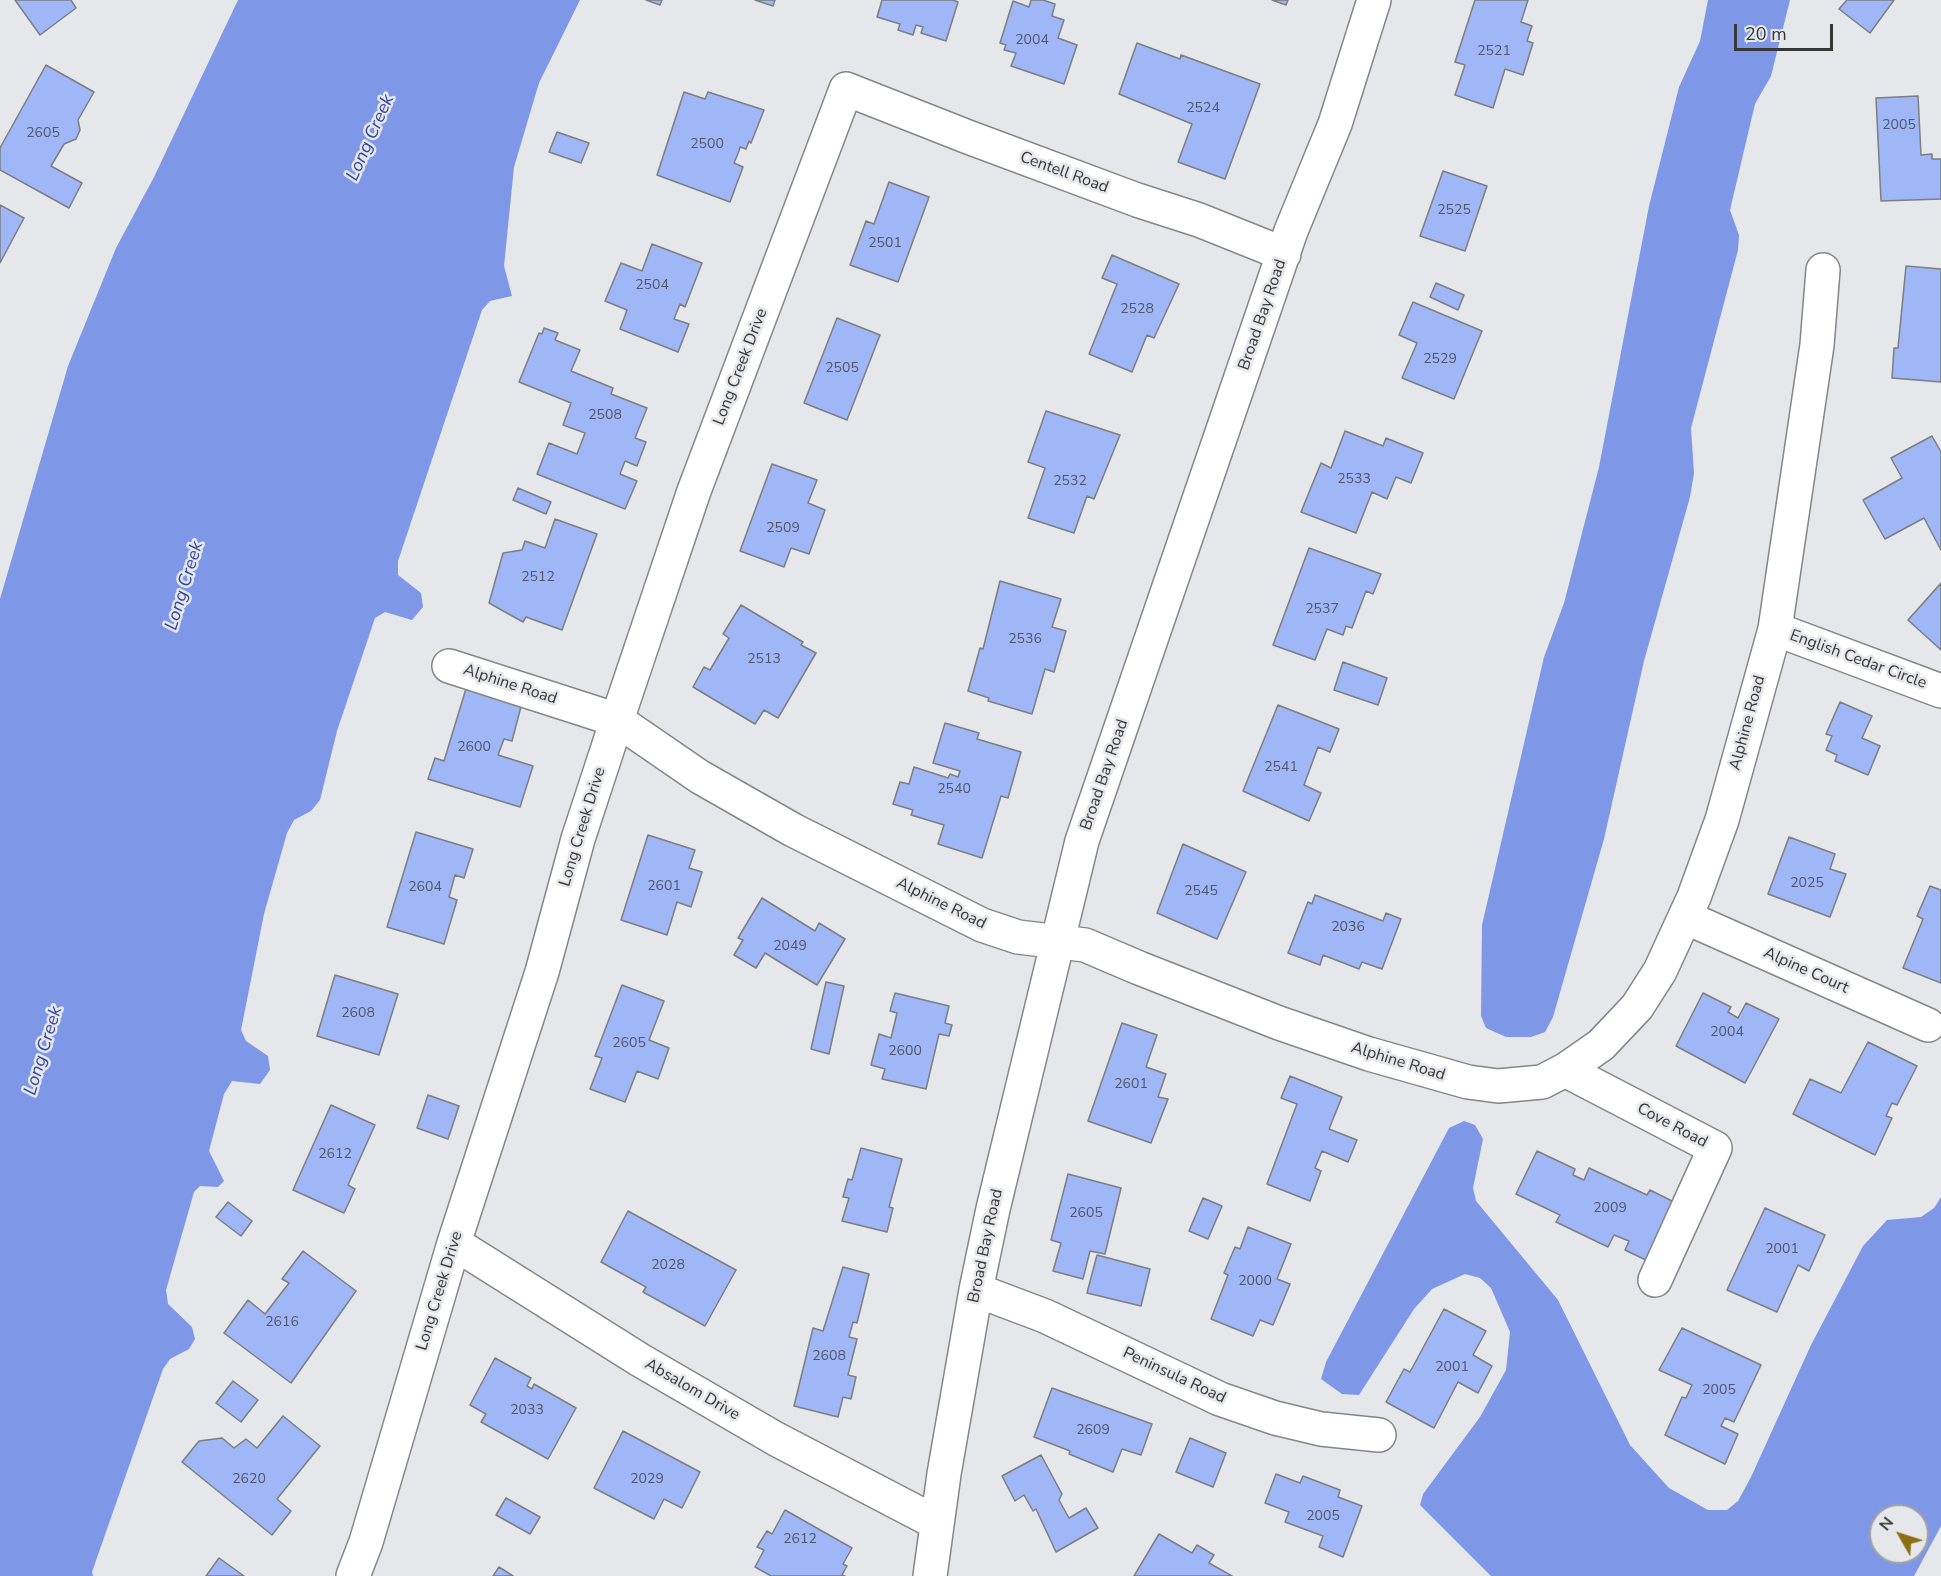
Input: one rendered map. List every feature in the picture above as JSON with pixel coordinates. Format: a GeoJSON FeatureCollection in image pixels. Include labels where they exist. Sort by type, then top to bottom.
{"type":"FeatureCollection","features":[{"type":"Feature","properties":{"kind":"street","name":"Broad Bay Road"},"geometry":{"type":"LineString","coordinates":[[930,1576],[944,1474],[976,1290],[1056,941],[1082,841],[1284,254],[1335,124],[1374,0]]}},
{"type":"Feature","properties":{"kind":"street","name":"Centell Road"},"geometry":{"type":"LineString","coordinates":[[846,89],[968,137],[1137,200],[1199,220],[1284,254]]}},
{"type":"Feature","properties":{"kind":"street","name":"Long Creek Drive"},"geometry":{"type":"LineString","coordinates":[[353,1576],[366,1542],[454,1243],[542,972],[578,839],[617,720],[694,491],[846,89]]}},
{"type":"Feature","properties":{"kind":"street","name":"Alphine Road"},"geometry":{"type":"LineString","coordinates":[[449,666],[617,720],[700,777],[782,824],[982,925],[1018,937],[1085,945],[1279,1023],[1369,1054],[1468,1082],[1498,1086],[1542,1082],[1565,1070],[1600,1045],[1637,1007],[1660,970],[1685,917],[1722,820],[1775,629],[1817,345],[1823,270]]}},
{"type":"Feature","properties":{"kind":"street","name":"English Cedar Circle"},"geometry":{"type":"LineString","coordinates":[[1775,629],[1941,691]]}},
{"type":"Feature","properties":{"kind":"street","name":"Alpine Court"},"geometry":{"type":"LineString","coordinates":[[1685,917],[1928,1025]]}},
{"type":"Feature","properties":{"kind":"street","name":"Cove Road"},"geometry":{"type":"LineString","coordinates":[[1565,1070],[1715,1148],[1655,1280]]}},
{"type":"Feature","properties":{"kind":"street","name":"Absalom Drive"},"geometry":{"type":"LineString","coordinates":[[454,1243],[708,1400],[776,1439],[937,1523]]}},
{"type":"Feature","properties":{"kind":"street","name":"Peninsula Road"},"geometry":{"type":"LineString","coordinates":[[976,1290],[1045,1316],[1220,1399],[1275,1418],[1309,1426],[1379,1435]]}},
{"type":"Feature","properties":{"kind":"water","name":"Long Creek"},"geometry":{"type":"Polygon","coordinates":[[[238,0],[580,0],[539,83],[514,167],[504,266],[512,296],[490,301],[482,310],[398,561],[398,575],[421,593],[423,607],[412,620],[385,612],[375,618],[337,731],[320,800],[311,811],[294,820],[287,833],[264,914],[241,1030],[246,1041],[268,1056],[270,1070],[260,1084],[232,1081],[224,1094],[209,1151],[224,1181],[218,1187],[200,1186],[194,1192],[166,1290],[168,1304],[192,1327],[195,1339],[189,1349],[170,1359],[163,1369],[92,1572],[93,1576],[0,1576],[0,599],[68,366],[116,248],[154,177],[238,0]]]}},
{"type":"Feature","properties":{"kind":"water"},"geometry":{"type":"Polygon","coordinates":[[[1708,0],[1790,0],[1771,76],[1755,104],[1730,210],[1739,235],[1738,250],[1691,428],[1694,473],[1690,497],[1644,661],[1604,839],[1553,1017],[1545,1032],[1531,1037],[1506,1037],[1486,1028],[1481,1016],[1482,925],[1544,657],[1564,603],[1599,467],[1649,206],[1679,87],[1700,41],[1708,0]]]}},
{"type":"Feature","properties":{"kind":"water"},"geometry":{"type":"Polygon","coordinates":[[[1464,1121],[1475,1125],[1483,1139],[1473,1188],[1476,1201],[1558,1300],[1630,1445],[1669,1488],[1708,1510],[1727,1510],[1738,1501],[1751,1477],[1811,1345],[1863,1246],[1887,1220],[1921,1217],[1934,1208],[1941,1197],[1941,1526],[1929,1548],[1929,1504],[1869,1504],[1869,1564],[1920,1564],[1914,1576],[1491,1576],[1420,1505],[1423,1494],[1480,1417],[1506,1370],[1510,1332],[1491,1288],[1480,1278],[1465,1274],[1432,1289],[1414,1309],[1359,1395],[1342,1394],[1321,1379],[1326,1362],[1449,1128],[1464,1121]]]}},
{"type":"Feature","properties":{"kind":"building"},"geometry":{"type":"Polygon","coordinates":[[[15,0],[71,0],[76,8],[40,35],[15,0]]]}},
{"type":"Feature","properties":{"kind":"building"},"geometry":{"type":"Polygon","coordinates":[[[646,0],[662,0],[660,5],[646,0]]]}},
{"type":"Feature","properties":{"kind":"building"},"geometry":{"type":"Polygon","coordinates":[[[755,0],[775,0],[773,6],[755,0]]]}},
{"type":"Feature","properties":{"kind":"building"},"geometry":{"type":"Polygon","coordinates":[[[882,0],[953,0],[958,2],[946,41],[921,33],[923,27],[916,25],[913,35],[898,30],[900,24],[877,17],[882,0]]]}},
{"type":"Feature","properties":{"kind":"building"},"geometry":{"type":"Polygon","coordinates":[[[1031,0],[1043,0],[1055,4],[1052,16],[1064,20],[1058,38],[1077,45],[1064,84],[1011,66],[1016,53],[1004,50],[1006,45],[1000,43],[1013,1],[1029,7],[1031,0]]]}},
{"type":"Feature","properties":{"kind":"building"},"geometry":{"type":"Polygon","coordinates":[[[1272,0],[1288,0],[1286,5],[1272,0]]]}},
{"type":"Feature","properties":{"kind":"building"},"geometry":{"type":"Polygon","coordinates":[[[1475,0],[1528,0],[1521,22],[1532,26],[1527,41],[1533,43],[1523,75],[1505,69],[1493,108],[1455,95],[1465,65],[1455,62],[1475,0]]]}},
{"type":"Feature","properties":{"kind":"building"},"geometry":{"type":"Polygon","coordinates":[[[1847,0],[1894,0],[1870,33],[1839,9],[1847,0]]]}},
{"type":"Feature","properties":{"kind":"building"},"geometry":{"type":"Polygon","coordinates":[[[1137,43],[1180,59],[1181,55],[1260,84],[1225,179],[1178,162],[1192,124],[1119,94],[1137,43]]]}},
{"type":"Feature","properties":{"kind":"building"},"geometry":{"type":"Polygon","coordinates":[[[46,65],[94,92],[78,120],[80,130],[76,139],[64,144],[51,166],[82,183],[69,208],[0,170],[0,148],[46,65]]]}},
{"type":"Feature","properties":{"kind":"building"},"geometry":{"type":"Polygon","coordinates":[[[684,92],[705,99],[708,92],[764,110],[751,143],[749,141],[746,149],[740,147],[734,163],[743,167],[730,202],[657,175],[684,92]]]}},
{"type":"Feature","properties":{"kind":"building"},"geometry":{"type":"Polygon","coordinates":[[[1918,96],[1921,155],[1932,154],[1932,159],[1941,159],[1941,199],[1881,201],[1876,98],[1918,96]]]}},
{"type":"Feature","properties":{"kind":"building"},"geometry":{"type":"Polygon","coordinates":[[[557,132],[589,143],[581,163],[549,152],[557,132]]]}},
{"type":"Feature","properties":{"kind":"building"},"geometry":{"type":"Polygon","coordinates":[[[1443,171],[1487,186],[1465,251],[1420,236],[1443,171]]]}},
{"type":"Feature","properties":{"kind":"building"},"geometry":{"type":"Polygon","coordinates":[[[889,182],[929,197],[898,282],[850,265],[866,221],[874,224],[889,182]]]}},
{"type":"Feature","properties":{"kind":"building"},"geometry":{"type":"Polygon","coordinates":[[[0,205],[24,218],[0,263],[0,205]]]}},
{"type":"Feature","properties":{"kind":"building"},"geometry":{"type":"Polygon","coordinates":[[[652,244],[702,263],[685,307],[680,304],[674,319],[689,324],[678,352],[620,329],[627,310],[605,301],[621,263],[642,271],[652,244]]]}},
{"type":"Feature","properties":{"kind":"building"},"geometry":{"type":"Polygon","coordinates":[[[1112,255],[1179,284],[1154,338],[1147,335],[1132,372],[1089,354],[1117,284],[1102,278],[1112,255]]]}},
{"type":"Feature","properties":{"kind":"building"},"geometry":{"type":"Polygon","coordinates":[[[1906,266],[1941,269],[1941,382],[1892,378],[1894,348],[1898,348],[1906,266]]]}},
{"type":"Feature","properties":{"kind":"building"},"geometry":{"type":"Polygon","coordinates":[[[1436,283],[1464,295],[1458,310],[1430,297],[1436,283]]]}},
{"type":"Feature","properties":{"kind":"building"},"geometry":{"type":"Polygon","coordinates":[[[1413,302],[1482,331],[1454,399],[1402,378],[1417,343],[1399,335],[1413,302]]]}},
{"type":"Feature","properties":{"kind":"building"},"geometry":{"type":"Polygon","coordinates":[[[837,318],[880,335],[847,420],[804,403],[837,318]]]}},
{"type":"Feature","properties":{"kind":"building"},"geometry":{"type":"Polygon","coordinates":[[[544,328],[558,333],[555,340],[580,350],[571,371],[613,388],[611,394],[647,408],[635,438],[646,442],[637,466],[625,461],[620,474],[637,481],[625,509],[537,474],[549,443],[577,454],[585,433],[563,425],[571,403],[519,382],[539,333],[542,334],[544,328]]]}},
{"type":"Feature","properties":{"kind":"building"},"geometry":{"type":"Polygon","coordinates":[[[1046,411],[1120,435],[1094,499],[1087,496],[1074,533],[1028,518],[1045,468],[1028,462],[1046,411]]]}},
{"type":"Feature","properties":{"kind":"building"},"geometry":{"type":"Polygon","coordinates":[[[1345,431],[1383,446],[1386,438],[1423,453],[1411,483],[1396,477],[1387,499],[1372,492],[1356,533],[1301,512],[1321,463],[1331,468],[1345,431]]]}},
{"type":"Feature","properties":{"kind":"building"},"geometry":{"type":"Polygon","coordinates":[[[1932,436],[1941,452],[1941,550],[1924,518],[1885,539],[1863,500],[1902,478],[1891,458],[1932,436]]]}},
{"type":"Feature","properties":{"kind":"building"},"geometry":{"type":"Polygon","coordinates":[[[772,464],[817,480],[808,503],[825,510],[809,554],[791,548],[784,567],[740,551],[772,464]]]}},
{"type":"Feature","properties":{"kind":"building"},"geometry":{"type":"Polygon","coordinates":[[[518,488],[551,502],[546,514],[513,500],[518,488]]]}},
{"type":"Feature","properties":{"kind":"building"},"geometry":{"type":"Polygon","coordinates":[[[555,519],[597,534],[562,630],[526,617],[523,622],[489,603],[503,553],[522,550],[525,541],[545,548],[555,519]]]}},
{"type":"Feature","properties":{"kind":"building"},"geometry":{"type":"Polygon","coordinates":[[[1309,548],[1381,574],[1373,594],[1366,591],[1352,628],[1346,626],[1343,635],[1327,629],[1315,660],[1273,645],[1309,548]]]}},
{"type":"Feature","properties":{"kind":"building"},"geometry":{"type":"Polygon","coordinates":[[[1000,581],[1061,599],[1052,627],[1066,631],[1054,672],[1045,669],[1032,714],[988,701],[989,698],[968,691],[980,648],[983,649],[1000,581]]]}},
{"type":"Feature","properties":{"kind":"building"},"geometry":{"type":"Polygon","coordinates":[[[1941,583],[1941,650],[1908,620],[1941,583]]]}},
{"type":"Feature","properties":{"kind":"building"},"geometry":{"type":"Polygon","coordinates":[[[741,605],[803,642],[801,645],[816,653],[778,718],[764,710],[755,724],[693,687],[704,667],[710,670],[729,638],[723,634],[741,605]]]}},
{"type":"Feature","properties":{"kind":"building"},"geometry":{"type":"Polygon","coordinates":[[[1343,662],[1387,678],[1378,705],[1334,690],[1343,662]]]}},
{"type":"Feature","properties":{"kind":"building"},"geometry":{"type":"Polygon","coordinates":[[[468,682],[523,699],[512,741],[504,739],[498,755],[533,766],[520,807],[428,779],[435,758],[444,761],[468,682]]]}},
{"type":"Feature","properties":{"kind":"building"},"geometry":{"type":"Polygon","coordinates":[[[1840,702],[1872,716],[1862,738],[1880,746],[1868,775],[1835,761],[1837,755],[1826,750],[1832,736],[1826,734],[1840,702]]]}},
{"type":"Feature","properties":{"kind":"building"},"geometry":{"type":"Polygon","coordinates":[[[1278,705],[1339,729],[1330,752],[1318,747],[1304,785],[1321,793],[1309,821],[1243,791],[1278,705]]]}},
{"type":"Feature","properties":{"kind":"building"},"geometry":{"type":"Polygon","coordinates":[[[945,723],[979,733],[977,739],[1021,752],[1008,798],[1001,796],[982,858],[938,844],[944,825],[911,815],[913,810],[893,804],[900,782],[909,784],[914,767],[948,778],[950,774],[958,777],[960,771],[933,763],[945,723]]]}},
{"type":"Feature","properties":{"kind":"building"},"geometry":{"type":"Polygon","coordinates":[[[416,832],[473,849],[464,878],[455,875],[449,897],[457,900],[444,944],[387,927],[416,832]]]}},
{"type":"Feature","properties":{"kind":"building"},"geometry":{"type":"Polygon","coordinates":[[[648,835],[695,850],[689,868],[702,872],[691,907],[677,902],[667,935],[621,920],[648,835]]]}},
{"type":"Feature","properties":{"kind":"building"},"geometry":{"type":"Polygon","coordinates":[[[1789,837],[1835,854],[1830,869],[1846,874],[1830,917],[1768,894],[1789,837]]]}},
{"type":"Feature","properties":{"kind":"building"},"geometry":{"type":"Polygon","coordinates":[[[1183,844],[1246,872],[1217,939],[1157,913],[1183,844]]]}},
{"type":"Feature","properties":{"kind":"building"},"geometry":{"type":"Polygon","coordinates":[[[1930,886],[1941,890],[1941,983],[1903,968],[1923,919],[1917,916],[1930,886]]]}},
{"type":"Feature","properties":{"kind":"building"},"geometry":{"type":"Polygon","coordinates":[[[1315,895],[1383,921],[1386,913],[1401,919],[1382,969],[1362,962],[1359,969],[1323,955],[1320,965],[1288,953],[1308,902],[1312,904],[1315,895]]]}},
{"type":"Feature","properties":{"kind":"building"},"geometry":{"type":"Polygon","coordinates":[[[762,898],[815,931],[819,923],[845,939],[817,985],[765,953],[756,968],[734,955],[743,940],[738,938],[762,898]]]}},
{"type":"Feature","properties":{"kind":"building"},"geometry":{"type":"Polygon","coordinates":[[[335,975],[398,994],[379,1055],[317,1036],[335,975]]]}},
{"type":"Feature","properties":{"kind":"building"},"geometry":{"type":"Polygon","coordinates":[[[826,982],[844,986],[829,1054],[811,1049],[826,982]]]}},
{"type":"Feature","properties":{"kind":"building"},"geometry":{"type":"Polygon","coordinates":[[[622,985],[664,1001],[649,1040],[669,1048],[658,1079],[637,1071],[625,1102],[590,1089],[602,1058],[595,1056],[622,985]]]}},
{"type":"Feature","properties":{"kind":"building"},"geometry":{"type":"Polygon","coordinates":[[[895,993],[949,1006],[945,1023],[952,1025],[949,1036],[939,1034],[926,1089],[882,1079],[885,1069],[871,1065],[879,1034],[891,1038],[897,1013],[890,1011],[895,993]]]}},
{"type":"Feature","properties":{"kind":"building"},"geometry":{"type":"Polygon","coordinates":[[[1703,993],[1731,1007],[1728,1012],[1738,1018],[1746,1003],[1779,1019],[1745,1083],[1676,1046],[1703,993]]]}},
{"type":"Feature","properties":{"kind":"building"},"geometry":{"type":"Polygon","coordinates":[[[1122,1023],[1157,1035],[1146,1067],[1166,1074],[1158,1097],[1168,1099],[1151,1143],[1088,1121],[1122,1023]]]}},
{"type":"Feature","properties":{"kind":"building"},"geometry":{"type":"Polygon","coordinates":[[[1868,1042],[1917,1066],[1897,1105],[1892,1103],[1886,1116],[1892,1118],[1875,1155],[1793,1114],[1810,1079],[1841,1093],[1868,1042]]]}},
{"type":"Feature","properties":{"kind":"building"},"geometry":{"type":"Polygon","coordinates":[[[1290,1076],[1342,1097],[1329,1129],[1357,1140],[1348,1162],[1322,1151],[1315,1168],[1321,1171],[1310,1201],[1267,1184],[1297,1104],[1281,1098],[1290,1076]]]}},
{"type":"Feature","properties":{"kind":"building"},"geometry":{"type":"Polygon","coordinates":[[[428,1095],[459,1106],[448,1139],[417,1128],[428,1095]]]}},
{"type":"Feature","properties":{"kind":"building"},"geometry":{"type":"Polygon","coordinates":[[[331,1105],[375,1125],[348,1185],[355,1189],[344,1213],[293,1190],[331,1105]]]}},
{"type":"Feature","properties":{"kind":"building"},"geometry":{"type":"Polygon","coordinates":[[[861,1148],[902,1159],[889,1207],[893,1208],[887,1232],[842,1221],[849,1198],[843,1197],[848,1179],[852,1180],[861,1148]]]}},
{"type":"Feature","properties":{"kind":"building"},"geometry":{"type":"Polygon","coordinates":[[[1537,1151],[1575,1169],[1573,1175],[1584,1180],[1589,1168],[1647,1195],[1650,1190],[1676,1203],[1648,1261],[1625,1250],[1629,1241],[1614,1235],[1608,1247],[1556,1222],[1560,1215],[1516,1194],[1537,1151]]]}},
{"type":"Feature","properties":{"kind":"building"},"geometry":{"type":"Polygon","coordinates":[[[1068,1174],[1121,1188],[1105,1254],[1090,1251],[1083,1279],[1053,1271],[1061,1243],[1051,1240],[1068,1174]]]}},
{"type":"Feature","properties":{"kind":"building"},"geometry":{"type":"Polygon","coordinates":[[[1203,1198],[1222,1206],[1208,1239],[1189,1231],[1203,1198]]]}},
{"type":"Feature","properties":{"kind":"building"},"geometry":{"type":"Polygon","coordinates":[[[228,1202],[252,1221],[241,1236],[216,1217],[228,1202]]]}},
{"type":"Feature","properties":{"kind":"building"},"geometry":{"type":"Polygon","coordinates":[[[1765,1208],[1825,1235],[1809,1271],[1798,1265],[1777,1312],[1727,1290],[1765,1208]]]}},
{"type":"Feature","properties":{"kind":"building"},"geometry":{"type":"Polygon","coordinates":[[[628,1211],[736,1270],[705,1326],[643,1292],[646,1287],[601,1262],[628,1211]]]}},
{"type":"Feature","properties":{"kind":"building"},"geometry":{"type":"Polygon","coordinates":[[[1248,1227],[1291,1244],[1277,1279],[1290,1284],[1273,1325],[1260,1320],[1253,1336],[1211,1319],[1228,1275],[1224,1273],[1235,1247],[1240,1249],[1248,1227]]]}},
{"type":"Feature","properties":{"kind":"building"},"geometry":{"type":"Polygon","coordinates":[[[303,1251],[356,1291],[291,1383],[224,1333],[248,1300],[265,1314],[289,1283],[282,1279],[303,1251]]]}},
{"type":"Feature","properties":{"kind":"building"},"geometry":{"type":"Polygon","coordinates":[[[1097,1255],[1150,1269],[1141,1306],[1087,1293],[1097,1255]]]}},
{"type":"Feature","properties":{"kind":"building"},"geometry":{"type":"Polygon","coordinates":[[[843,1267],[869,1274],[857,1323],[853,1322],[849,1337],[857,1339],[848,1375],[856,1377],[851,1399],[843,1397],[838,1417],[794,1406],[813,1328],[823,1331],[843,1267]]]}},
{"type":"Feature","properties":{"kind":"building"},"geometry":{"type":"Polygon","coordinates":[[[1444,1309],[1486,1331],[1473,1355],[1492,1366],[1478,1393],[1458,1382],[1434,1428],[1386,1402],[1404,1369],[1410,1372],[1444,1309]]]}},
{"type":"Feature","properties":{"kind":"building"},"geometry":{"type":"Polygon","coordinates":[[[1682,1328],[1761,1365],[1734,1422],[1725,1418],[1721,1426],[1738,1434],[1725,1464],[1665,1435],[1682,1397],[1686,1398],[1692,1385],[1659,1370],[1682,1328]]]}},
{"type":"Feature","properties":{"kind":"building"},"geometry":{"type":"Polygon","coordinates":[[[495,1358],[531,1378],[527,1386],[532,1389],[534,1384],[576,1408],[548,1459],[481,1422],[486,1414],[470,1405],[495,1358]]]}},
{"type":"Feature","properties":{"kind":"building"},"geometry":{"type":"Polygon","coordinates":[[[233,1381],[258,1400],[241,1422],[216,1403],[233,1381]]]}},
{"type":"Feature","properties":{"kind":"building"},"geometry":{"type":"Polygon","coordinates":[[[1052,1388],[1152,1424],[1141,1455],[1122,1449],[1113,1472],[1034,1437],[1052,1388]]]}},
{"type":"Feature","properties":{"kind":"building"},"geometry":{"type":"Polygon","coordinates":[[[283,1416],[320,1446],[277,1499],[291,1511],[272,1535],[182,1462],[199,1441],[222,1438],[234,1448],[246,1439],[257,1448],[283,1416]]]}},
{"type":"Feature","properties":{"kind":"building"},"geometry":{"type":"Polygon","coordinates":[[[623,1431],[700,1472],[682,1508],[664,1499],[654,1519],[594,1488],[623,1431]]]}},
{"type":"Feature","properties":{"kind":"building"},"geometry":{"type":"Polygon","coordinates":[[[1190,1438],[1226,1453],[1213,1487],[1176,1472],[1190,1438]]]}},
{"type":"Feature","properties":{"kind":"building"},"geometry":{"type":"Polygon","coordinates":[[[1041,1455],[1062,1494],[1059,1500],[1069,1518],[1086,1508],[1098,1528],[1056,1552],[1036,1509],[1033,1511],[1024,1495],[1015,1501],[1002,1476],[1041,1455]]]}},
{"type":"Feature","properties":{"kind":"building"},"geometry":{"type":"Polygon","coordinates":[[[1276,1474],[1300,1483],[1303,1476],[1340,1490],[1338,1497],[1362,1506],[1343,1557],[1319,1547],[1323,1536],[1285,1522],[1289,1512],[1265,1503],[1276,1474]]]}},
{"type":"Feature","properties":{"kind":"building"},"geometry":{"type":"Polygon","coordinates":[[[506,1498],[540,1517],[530,1534],[496,1515],[506,1498]]]}},
{"type":"Feature","properties":{"kind":"building"},"geometry":{"type":"Polygon","coordinates":[[[785,1510],[852,1548],[843,1564],[847,1566],[842,1575],[845,1576],[771,1576],[755,1567],[764,1550],[757,1547],[767,1531],[772,1534],[785,1510]]]}},
{"type":"Feature","properties":{"kind":"building"},"geometry":{"type":"Polygon","coordinates":[[[1159,1534],[1192,1553],[1197,1545],[1214,1555],[1209,1563],[1232,1576],[1134,1576],[1159,1534]]]}},
{"type":"Feature","properties":{"kind":"building"},"geometry":{"type":"Polygon","coordinates":[[[219,1558],[244,1576],[206,1576],[219,1558]]]}},
{"type":"Feature","properties":{"kind":"building"},"geometry":{"type":"Polygon","coordinates":[[[499,1567],[513,1576],[493,1576],[499,1567]]]}}]}
